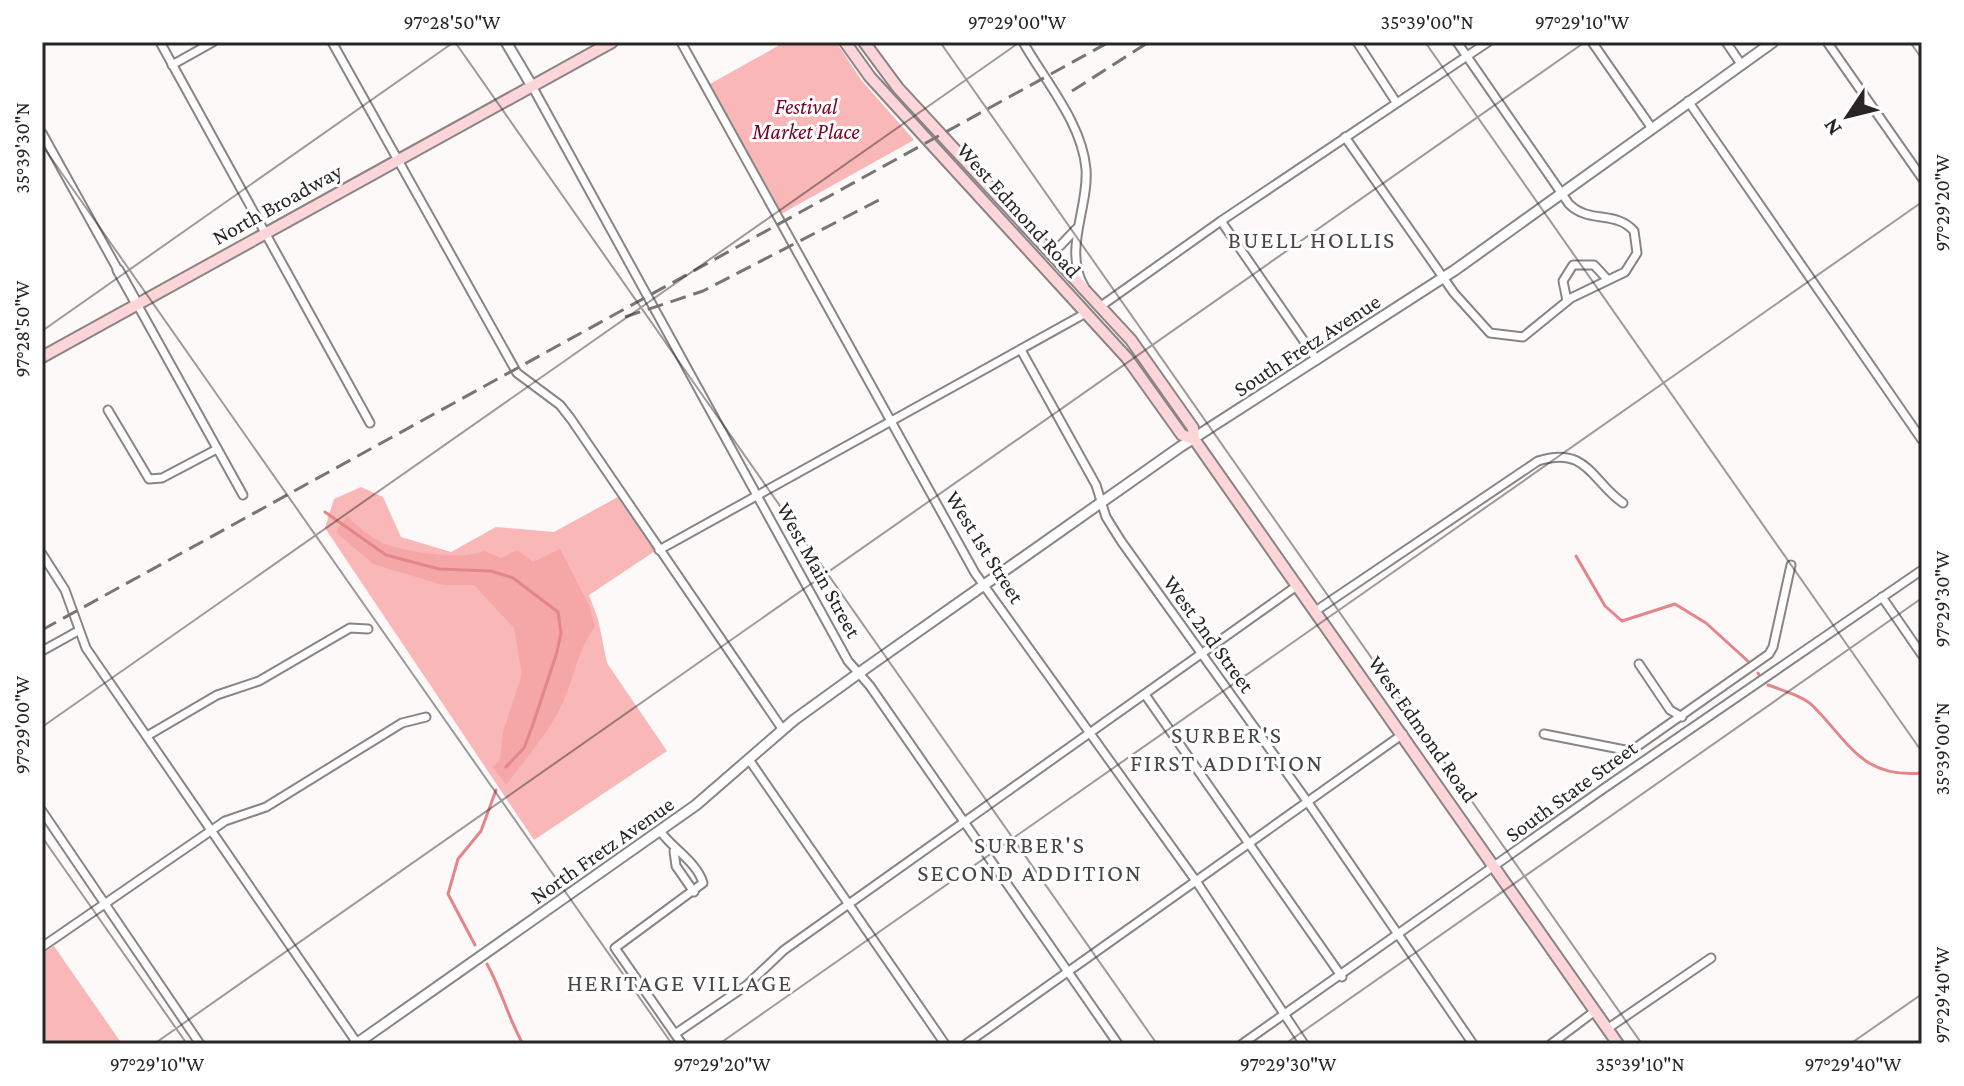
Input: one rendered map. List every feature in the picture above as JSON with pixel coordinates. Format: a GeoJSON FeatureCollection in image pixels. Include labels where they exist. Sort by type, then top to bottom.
{"type":"FeatureCollection","features":[{"type":"Feature","properties":{"kind":"main road","name":"North Broadway"},"geometry":{"type":"LineString","coordinates":[[42,357],[612,42]]}},
{"type":"Feature","properties":{"kind":"main road","name":"West Edmond Road"},"geometry":{"type":"LineString","coordinates":[[845,42],[870,77],[1127,358],[1182,435],[1194,439]]}},
{"type":"Feature","properties":{"kind":"main road","name":"West Edmond Road"},"geometry":{"type":"LineString","coordinates":[[864,42],[898,88],[1101,306],[1168,391],[1193,428],[1194,439],[1317,610],[1618,1044]]}},
{"type":"Feature","properties":{"kind":"street"},"geometry":{"type":"LineString","coordinates":[[160,42],[370,423]]}},
{"type":"Feature","properties":{"kind":"street"},"geometry":{"type":"LineString","coordinates":[[172,65],[213,42]]}},
{"type":"Feature","properties":{"kind":"street"},"geometry":{"type":"LineString","coordinates":[[332,42],[517,373],[560,405],[571,419],[783,730]]}},
{"type":"Feature","properties":{"kind":"street"},"geometry":{"type":"LineString","coordinates":[[506,42],[532,86]]}},
{"type":"Feature","properties":{"kind":"street","name":"West 1st Street"},"geometry":{"type":"LineString","coordinates":[[681,42],[984,585],[1196,881],[1304,1044]]}},
{"type":"Feature","properties":{"kind":"street"},"geometry":{"type":"LineString","coordinates":[[1023,42],[1075,129],[1082,151],[1086,170],[1077,268],[1088,292]]}},
{"type":"Feature","properties":{"kind":"street"},"geometry":{"type":"LineString","coordinates":[[1357,42],[1396,102]]}},
{"type":"Feature","properties":{"kind":"street"},"geometry":{"type":"LineString","coordinates":[[1345,137],[1481,327],[1503,337],[1532,333],[1567,301],[1625,272],[1635,259],[1638,243],[1634,231],[1616,217],[1590,217],[1577,212],[1457,42]]}},
{"type":"Feature","properties":{"kind":"street"},"geometry":{"type":"LineString","coordinates":[[1101,306],[1221,221],[1488,42]]}},
{"type":"Feature","properties":{"kind":"street"},"geometry":{"type":"LineString","coordinates":[[1592,42],[1651,127]]}},
{"type":"Feature","properties":{"kind":"street"},"geometry":{"type":"LineString","coordinates":[[1726,42],[1741,64]]}},
{"type":"Feature","properties":{"kind":"street","name":"South Fretz Avenue"},"geometry":{"type":"LineString","coordinates":[[859,673],[1194,439],[1318,362],[1443,277],[1773,42]]}},
{"type":"Feature","properties":{"kind":"street"},"geometry":{"type":"LineString","coordinates":[[1827,42],[1922,178]]}},
{"type":"Feature","properties":{"kind":"street","name":"West Main Street"},"geometry":{"type":"LineString","coordinates":[[532,86],[848,661],[966,823],[1118,1044]]}},
{"type":"Feature","properties":{"kind":"street"},"geometry":{"type":"LineString","coordinates":[[1688,101],[1922,440]]}},
{"type":"Feature","properties":{"kind":"street"},"geometry":{"type":"LineString","coordinates":[[43,136],[243,495]]}},
{"type":"Feature","properties":{"kind":"street"},"geometry":{"type":"LineString","coordinates":[[1221,221],[1318,362]]}},
{"type":"Feature","properties":{"kind":"street"},"geometry":{"type":"LineString","coordinates":[[1043,244],[1060,246],[1079,223]]}},
{"type":"Feature","properties":{"kind":"street"},"geometry":{"type":"LineString","coordinates":[[1567,301],[1563,281],[1573,265],[1594,265],[1607,279]]}},
{"type":"Feature","properties":{"kind":"street"},"geometry":{"type":"LineString","coordinates":[[659,550],[1086,313]]}},
{"type":"Feature","properties":{"kind":"street","name":"West 2nd Street"},"geometry":{"type":"LineString","coordinates":[[1021,350],[1096,485],[1121,541],[1307,801],[1473,1044]]}},
{"type":"Feature","properties":{"kind":"street"},"geometry":{"type":"LineString","coordinates":[[108,410],[149,479],[162,478],[217,449]]}},
{"type":"Feature","properties":{"kind":"street"},"geometry":{"type":"LineString","coordinates":[[1317,610],[1538,461],[1551,456],[1587,464],[1611,495],[1623,503]]}},
{"type":"Feature","properties":{"kind":"street"},"geometry":{"type":"LineString","coordinates":[[42,554],[65,590],[78,631],[357,1044]]}},
{"type":"Feature","properties":{"kind":"street"},"geometry":{"type":"LineString","coordinates":[[1544,734],[1625,750],[1650,740],[1763,660],[1773,647],[1791,565]]}},
{"type":"Feature","properties":{"kind":"street","name":"South State Street"},"geometry":{"type":"LineString","coordinates":[[1242,1044],[1342,977],[1738,695],[1922,570]]}},
{"type":"Feature","properties":{"kind":"street"},"geometry":{"type":"LineString","coordinates":[[675,1034],[747,985],[784,950],[1146,696],[1298,585]]}},
{"type":"Feature","properties":{"kind":"street"},"geometry":{"type":"LineString","coordinates":[[1882,597],[1922,655]]}},
{"type":"Feature","properties":{"kind":"street"},"geometry":{"type":"LineString","coordinates":[[147,736],[217,695],[259,681],[350,628],[368,629]]}},
{"type":"Feature","properties":{"kind":"street"},"geometry":{"type":"LineString","coordinates":[[42,651],[78,631]]}},
{"type":"Feature","properties":{"kind":"street"},"geometry":{"type":"LineString","coordinates":[[1639,664],[1670,710],[1682,717]]}},
{"type":"Feature","properties":{"kind":"street","name":"North Fretz Avenue"},"geometry":{"type":"LineString","coordinates":[[357,1044],[660,831],[750,761],[783,730],[859,673]]}},
{"type":"Feature","properties":{"kind":"street"},"geometry":{"type":"LineString","coordinates":[[1728,685],[1738,695]]}},
{"type":"Feature","properties":{"kind":"street"},"geometry":{"type":"LineString","coordinates":[[1146,696],[1342,977]]}},
{"type":"Feature","properties":{"kind":"street"},"geometry":{"type":"LineString","coordinates":[[42,947],[232,817],[266,807],[402,723],[426,717]]}},
{"type":"Feature","properties":{"kind":"street"},"geometry":{"type":"LineString","coordinates":[[966,1044],[1403,734]]}},
{"type":"Feature","properties":{"kind":"street"},"geometry":{"type":"LineString","coordinates":[[750,761],[945,1044]]}},
{"type":"Feature","properties":{"kind":"street"},"geometry":{"type":"LineString","coordinates":[[42,811],[200,1044]]}},
{"type":"Feature","properties":{"kind":"street"},"geometry":{"type":"LineString","coordinates":[[660,831],[674,851],[687,858],[703,878],[702,886],[615,948],[682,1044]]}},
{"type":"Feature","properties":{"kind":"street"},"geometry":{"type":"LineString","coordinates":[[674,851],[676,866],[694,892]]}},
{"type":"Feature","properties":{"kind":"street"},"geometry":{"type":"LineString","coordinates":[[1607,1029],[1711,958]]}},
{"type":"Feature","properties":{"kind":"street"},"geometry":{"type":"LineString","coordinates":[[1551,1044],[1595,1011]]}},
{"type":"Feature","properties":{"kind":"green space","name":"Festival Market Place"},"geometry":{"type":"Polygon","coordinates":[[[785,42],[836,42],[862,81],[914,140],[781,214],[710,84],[785,42]]]}},
{"type":"Feature","properties":{"kind":"green space"},"geometry":{"type":"Polygon","coordinates":[[[361,487],[383,497],[401,537],[451,552],[496,527],[554,532],[618,497],[655,551],[589,595],[598,619],[607,663],[667,751],[534,840],[325,528],[334,499],[361,487]]]}},
{"type":"Feature","properties":{"kind":"green space"},"geometry":{"type":"Polygon","coordinates":[[[54,946],[122,1044],[42,1044],[42,954],[54,946]]]}},
{"type":"Feature","properties":{"kind":"shaded area"},"geometry":{"type":"Polygon","coordinates":[[[347,516],[373,538],[418,552],[463,555],[484,551],[501,558],[517,550],[533,562],[560,549],[589,605],[595,627],[584,645],[567,693],[551,724],[506,785],[493,767],[500,759],[503,732],[522,674],[514,628],[474,585],[443,585],[373,564],[336,532],[347,516]]]}},
{"type":"Feature","properties":{"kind":"waterway"},"geometry":{"type":"LineString","coordinates":[[325,512],[386,555],[439,569],[491,571],[513,578],[558,612],[561,633],[557,652],[532,727],[524,748],[506,767]]}},
{"type":"Feature","properties":{"kind":"waterway"},"geometry":{"type":"LineString","coordinates":[[1576,556],[1605,606],[1622,621],[1675,604],[1706,623],[1750,663]]}},
{"type":"Feature","properties":{"kind":"waterway"},"geometry":{"type":"LineString","coordinates":[[1768,685],[1808,702],[1847,745],[1871,764],[1885,770],[1922,773]]}},
{"type":"Feature","properties":{"kind":"waterway"},"geometry":{"type":"LineString","coordinates":[[475,945],[448,894],[458,859],[481,831],[496,790]]}},
{"type":"Feature","properties":{"kind":"waterway"},"geometry":{"type":"LineString","coordinates":[[487,964],[523,1044]]}},
{"type":"Feature","properties":{"kind":"railway"},"geometry":{"type":"LineString","coordinates":[[42,630],[1109,42]]}},
{"type":"Feature","properties":{"kind":"railway"},"geometry":{"type":"LineString","coordinates":[[1072,91],[1149,42]]}},
{"type":"Feature","properties":{"kind":"railway"},"geometry":{"type":"LineString","coordinates":[[625,317],[703,291],[879,200]]}},
{"type":"Feature","properties":{"kind":"district","name":"BUELL HOLLIS"},"geometry":{"type":"Point","coordinates":[1312,239]}},
{"type":"Feature","properties":{"kind":"district","name":"SURBER'S FIRST ADDITION"},"geometry":{"type":"Point","coordinates":[1227,748]}},
{"type":"Feature","properties":{"kind":"district","name":"SURBER'S SECOND ADDITION"},"geometry":{"type":"Point","coordinates":[1030,858]}},
{"type":"Feature","properties":{"kind":"district","name":"HERITAGE VILLAGE"},"geometry":{"type":"Point","coordinates":[680,982]}}]}
